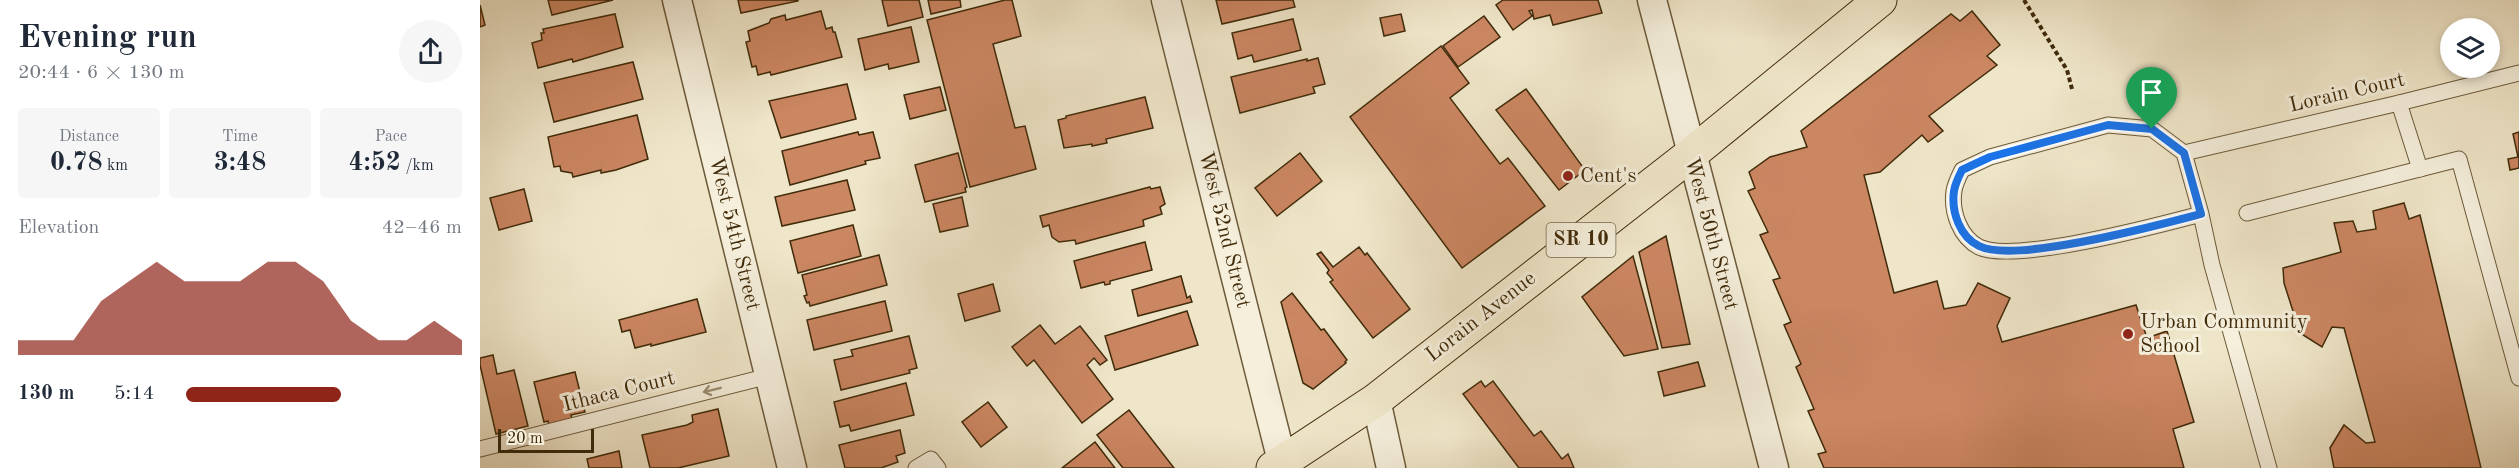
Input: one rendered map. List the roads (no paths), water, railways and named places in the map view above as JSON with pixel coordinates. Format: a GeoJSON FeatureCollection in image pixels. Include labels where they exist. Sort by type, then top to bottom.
{"type":"FeatureCollection","features":[{"type":"Feature","properties":{"kind":"main road","name":"Lorain Avenue"},"geometry":{"type":"LineString","coordinates":[[1277,464],[1376,400],[1690,155],[1880,0]]}},
{"type":"Feature","properties":{"kind":"street","name":"West 54th Street"},"geometry":{"type":"LineString","coordinates":[[677,0],[792,468]]}},
{"type":"Feature","properties":{"kind":"street","name":"West 52nd Street"},"geometry":{"type":"LineString","coordinates":[[1166,0],[1277,464]]}},
{"type":"Feature","properties":{"kind":"street","name":"West 50th Street"},"geometry":{"type":"LineString","coordinates":[[1652,0],[1690,155],[1774,468]]}},
{"type":"Feature","properties":{"kind":"street"},"geometry":{"type":"LineString","coordinates":[[1376,400],[1391,468]]}},
{"type":"Feature","properties":{"kind":"lane","name":"Lorain Court"},"geometry":{"type":"LineString","coordinates":[[2184,153],[2519,73]]}},
{"type":"Feature","properties":{"kind":"lane"},"geometry":{"type":"LineString","coordinates":[[2399,103],[2420,169]]}},
{"type":"Feature","properties":{"kind":"lane"},"geometry":{"type":"LineString","coordinates":[[2201,214],[2062,246],[2010,250],[1980,247],[1961,232],[1955,213],[1954,191],[1962,170],[1990,157],[2108,125],[2152,129],[2184,153],[2201,214],[2212,265],[2269,468]]}},
{"type":"Feature","properties":{"kind":"lane"},"geometry":{"type":"LineString","coordinates":[[2247,213],[2459,159],[2519,378]]}},
{"type":"Feature","properties":{"kind":"lane","name":"Ithaca Court"},"geometry":{"type":"LineString","coordinates":[[480,449],[769,376]]}},
{"type":"Feature","properties":{"kind":"lane"},"geometry":{"type":"LineString","coordinates":[[916,468],[931,459],[938,468]]}},
{"type":"Feature","properties":{"kind":"place","name":"Cent's"},"geometry":{"type":"Point","coordinates":[1568,176]}},
{"type":"Feature","properties":{"kind":"place","name":"Urban Community School"},"geometry":{"type":"Point","coordinates":[2128,334]}}]}
